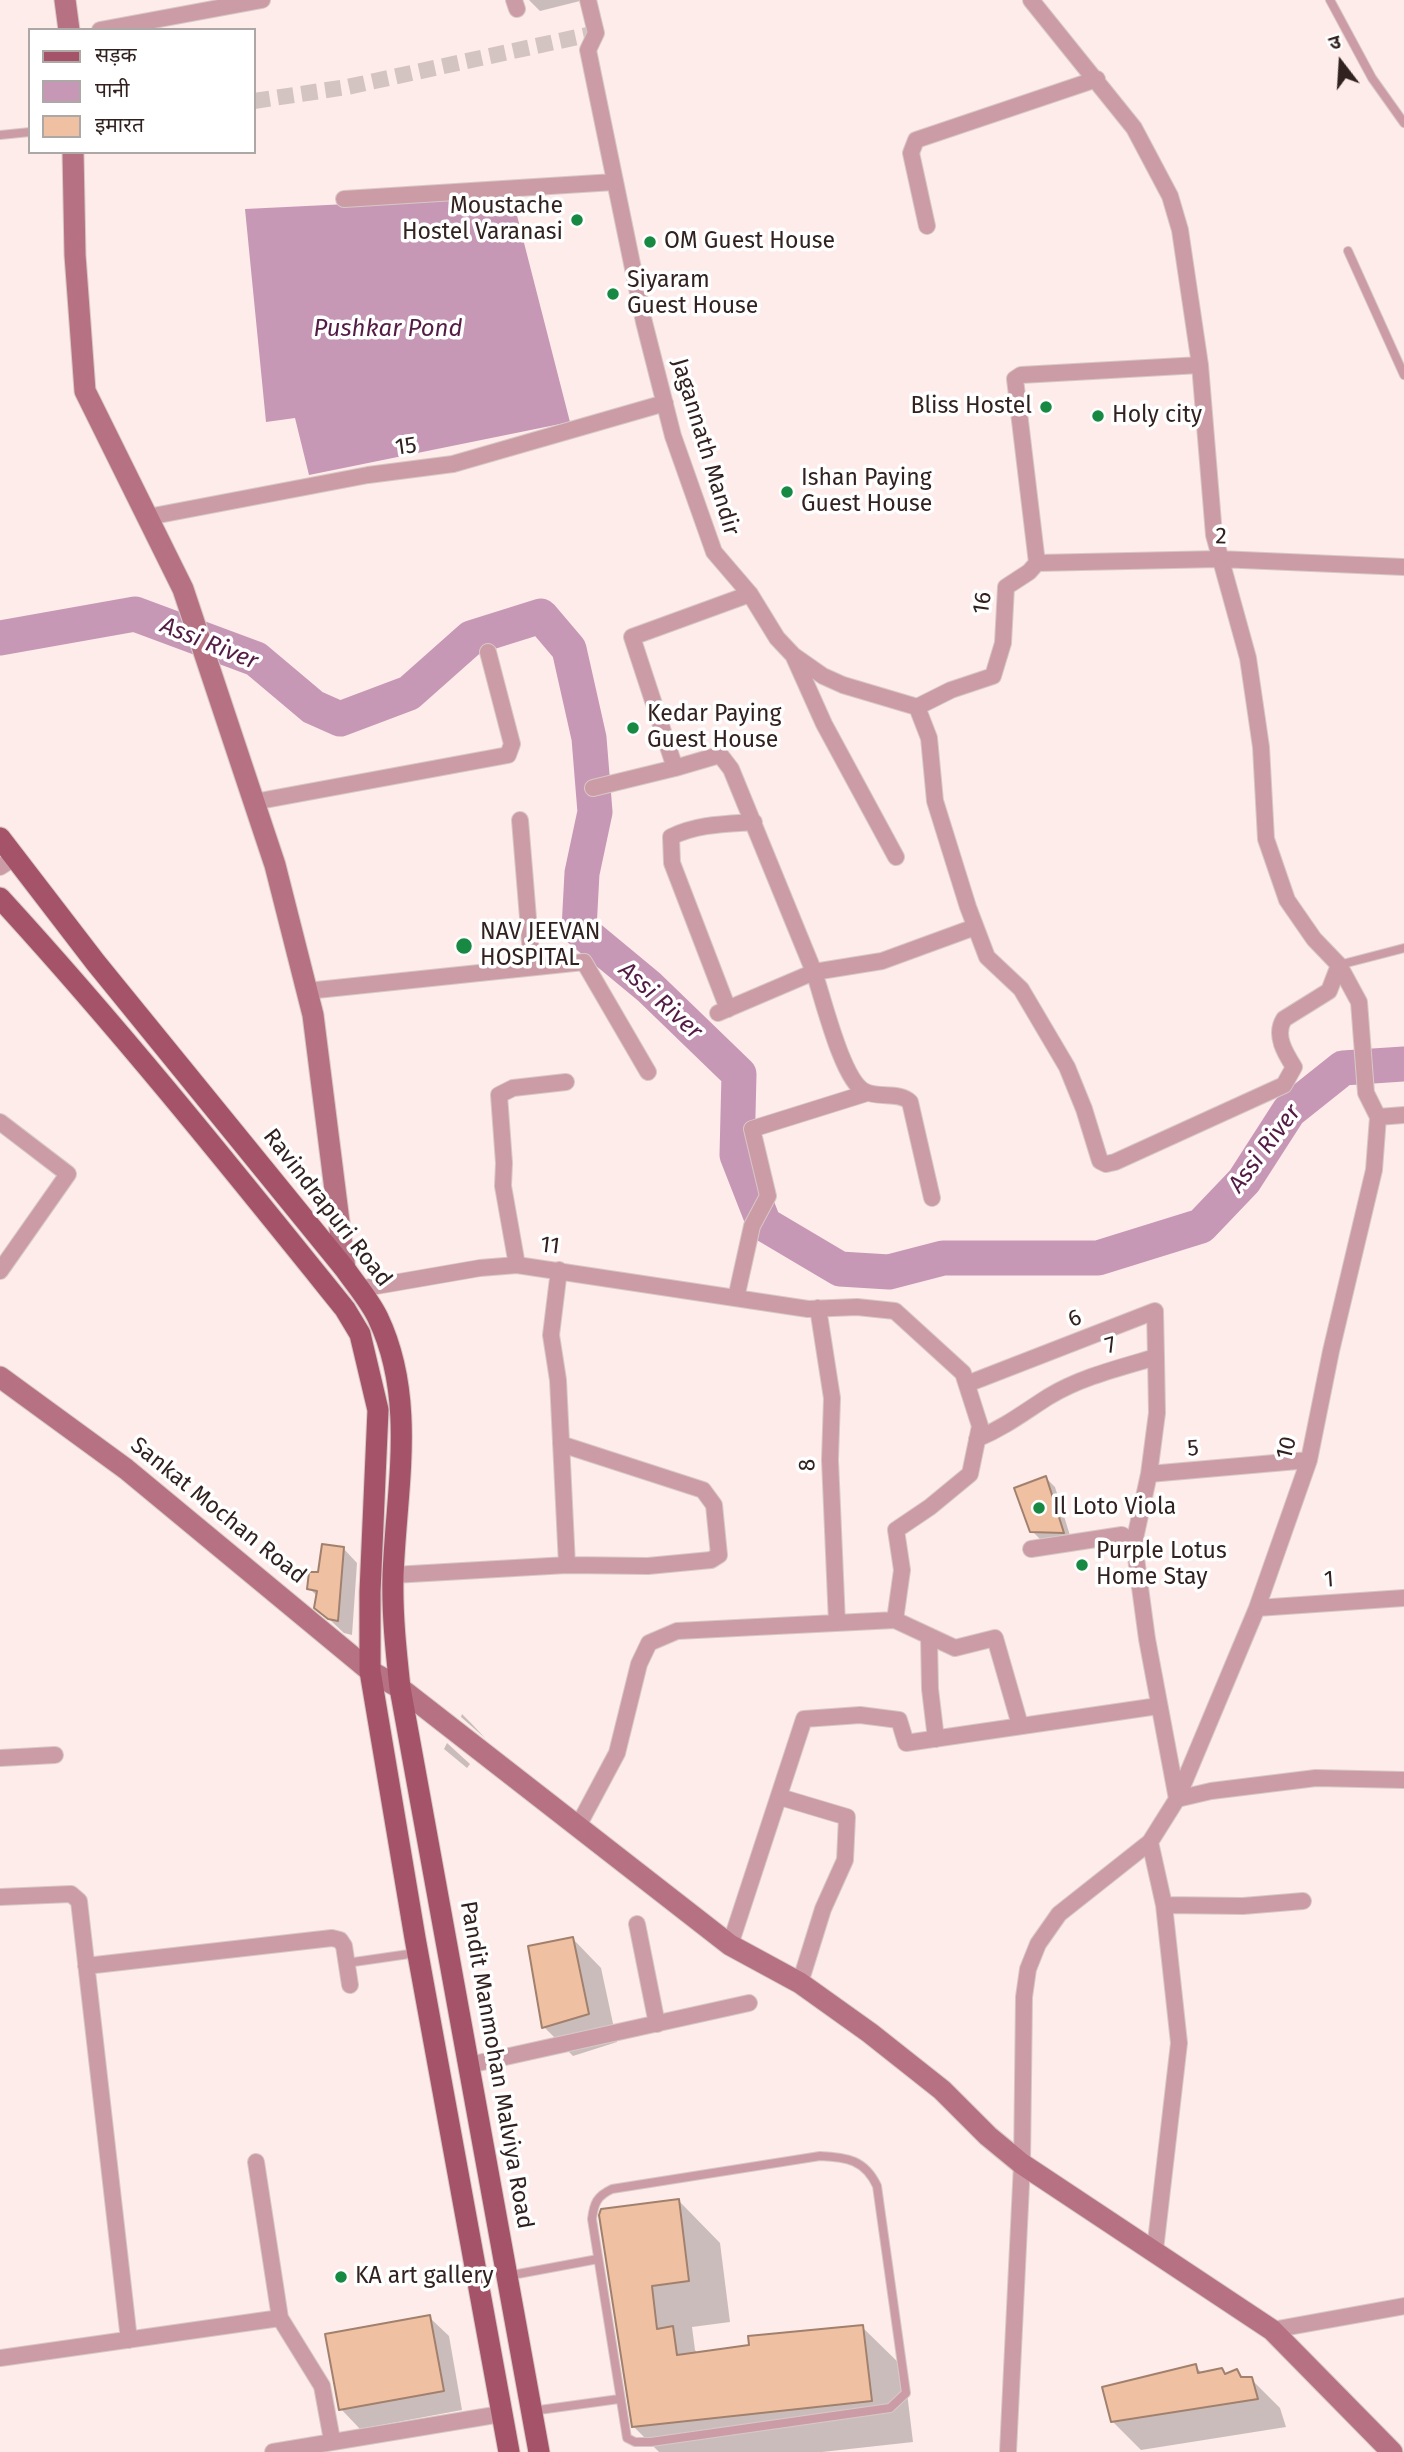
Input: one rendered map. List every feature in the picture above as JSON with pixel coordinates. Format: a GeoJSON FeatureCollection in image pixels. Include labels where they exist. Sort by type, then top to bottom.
{"type":"FeatureCollection","features":[{"type":"Feature","properties":{"kind":"main road","name":"Ravindrapuri Road"},"geometry":{"type":"LineString","coordinates":[[0,838],[7,863],[345,1269],[377,1316],[399,1385],[402,1434],[393,1575],[393,1627],[400,1688]]}},
{"type":"Feature","properties":{"kind":"main road"},"geometry":{"type":"LineString","coordinates":[[0,898],[67,971],[202,1131],[345,1310],[360,1334],[378,1410],[370,1592],[370,1671],[417,1953],[509,2452]]}},
{"type":"Feature","properties":{"kind":"main road","name":"Pandit Manmohan Malviya Road"},"geometry":{"type":"LineString","coordinates":[[400,1688],[539,2452]]}},
{"type":"Feature","properties":{"kind":"street"},"geometry":{"type":"LineString","coordinates":[[65,0],[69,28]]}},
{"type":"Feature","properties":{"kind":"street"},"geometry":{"type":"LineString","coordinates":[[110,28],[257,0]]}},
{"type":"Feature","properties":{"kind":"street","name":"Jagannath Mandir"},"geometry":{"type":"LineString","coordinates":[[588,0],[596,33],[588,50],[614,182],[665,403],[714,552],[750,594],[777,638],[793,655],[823,676],[843,685],[917,708]]}},
{"type":"Feature","properties":{"kind":"street"},"geometry":{"type":"LineString","coordinates":[[1031,0],[1097,79],[1133,128],[1170,196],[1180,230],[1200,365],[1214,535],[1248,658],[1261,747],[1266,839],[1287,900],[1314,939],[1339,965],[1359,1002],[1366,1093],[1378,1117],[1404,1115]]}},
{"type":"Feature","properties":{"kind":"street"},"geometry":{"type":"LineString","coordinates":[[927,226],[911,153],[916,140],[1097,79]]}},
{"type":"Feature","properties":{"kind":"street"},"geometry":{"type":"LineString","coordinates":[[73,154],[75,255],[85,390],[183,589],[275,864],[313,1015],[345,1269]]}},
{"type":"Feature","properties":{"kind":"street"},"geometry":{"type":"LineString","coordinates":[[344,200],[614,182]]}},
{"type":"Feature","properties":{"kind":"street"},"geometry":{"type":"LineString","coordinates":[[1037,563],[1014,383],[1021,375],[1200,365]]}},
{"type":"Feature","properties":{"kind":"street","name":"15"},"geometry":{"type":"LineString","coordinates":[[148,517],[368,475],[453,464],[665,403]]}},
{"type":"Feature","properties":{"kind":"street","name":"2"},"geometry":{"type":"LineString","coordinates":[[1037,563],[1219,559],[1404,568]]}},
{"type":"Feature","properties":{"kind":"street","name":"16"},"geometry":{"type":"LineString","coordinates":[[917,708],[951,690],[993,676],[1003,643],[1006,587],[1029,572],[1037,563]]}},
{"type":"Feature","properties":{"kind":"street"},"geometry":{"type":"LineString","coordinates":[[675,768],[632,637],[750,594]]}},
{"type":"Feature","properties":{"kind":"street"},"geometry":{"type":"LineString","coordinates":[[254,802],[509,755],[512,744],[488,652]]}},
{"type":"Feature","properties":{"kind":"street"},"geometry":{"type":"LineString","coordinates":[[793,655],[824,724],[896,857]]}},
{"type":"Feature","properties":{"kind":"street"},"geometry":{"type":"LineString","coordinates":[[917,708],[929,738],[935,802],[987,957],[1021,989],[1066,1067],[1084,1109],[1094,1150],[1100,1161],[1106,1164],[1284,1085],[1294,1068],[1279,1036],[1280,1026],[1284,1019],[1329,991],[1339,965]]}},
{"type":"Feature","properties":{"kind":"street"},"geometry":{"type":"LineString","coordinates":[[593,788],[721,757],[731,769],[754,822],[814,972],[852,1080],[867,1093]]}},
{"type":"Feature","properties":{"kind":"street"},"geometry":{"type":"LineString","coordinates":[[520,820],[532,967]]}},
{"type":"Feature","properties":{"kind":"street"},"geometry":{"type":"LineString","coordinates":[[754,822],[705,825],[687,829],[671,837],[672,863],[723,1011],[814,972],[882,961],[975,927]]}},
{"type":"Feature","properties":{"kind":"street"},"geometry":{"type":"LineString","coordinates":[[307,991],[584,962],[648,1072]]}},
{"type":"Feature","properties":{"kind":"street"},"geometry":{"type":"LineString","coordinates":[[517,1265],[503,1186],[505,1163],[499,1096],[513,1088],[566,1082]]}},
{"type":"Feature","properties":{"kind":"street"},"geometry":{"type":"LineString","coordinates":[[736,1298],[752,1226],[768,1196],[752,1129],[867,1093],[902,1097],[910,1102],[932,1198]]}},
{"type":"Feature","properties":{"kind":"street","name":"10"},"geometry":{"type":"LineString","coordinates":[[1008,2452],[1023,2164],[1024,1997],[1033,1957],[1038,1944],[1059,1914],[1150,1842],[1177,1799],[1257,1608],[1309,1460],[1331,1351],[1374,1170],[1378,1117]]}},
{"type":"Feature","properties":{"kind":"street"},"geometry":{"type":"LineString","coordinates":[[0,1122],[68,1174],[0,1271]]}},
{"type":"Feature","properties":{"kind":"street","name":"11"},"geometry":{"type":"LineString","coordinates":[[359,1289],[480,1268],[517,1265],[818,1308],[895,1311],[963,1373],[967,1384]]}},
{"type":"Feature","properties":{"kind":"street"},"geometry":{"type":"LineString","coordinates":[[559,1270],[551,1335],[558,1380],[567,1565]]}},
{"type":"Feature","properties":{"kind":"street","name":"8"},"geometry":{"type":"LineString","coordinates":[[818,1308],[832,1398],[830,1460],[837,1622]]}},
{"type":"Feature","properties":{"kind":"street","name":"6"},"geometry":{"type":"LineString","coordinates":[[967,1384],[1155,1311],[1156,1357]]}},
{"type":"Feature","properties":{"kind":"street"},"geometry":{"type":"LineString","coordinates":[[1156,1357],[1157,1413],[1149,1474],[1134,1543],[1158,1706],[1177,1799],[1211,1791],[1316,1777],[1404,1780]]}},
{"type":"Feature","properties":{"kind":"street","name":"7"},"geometry":{"type":"LineString","coordinates":[[977,1438],[1009,1425],[1049,1397],[1091,1377],[1156,1357]]}},
{"type":"Feature","properties":{"kind":"street","name":"Sankat Mochan Road"},"geometry":{"type":"LineString","coordinates":[[0,1377],[126,1469],[370,1671],[400,1688],[730,1945],[800,1983],[942,2090],[989,2136],[1023,2164],[1272,2330],[1392,2452]]}},
{"type":"Feature","properties":{"kind":"street"},"geometry":{"type":"LineString","coordinates":[[895,1619],[902,1570],[896,1530],[930,1507],[970,1474],[980,1426],[967,1384]]}},
{"type":"Feature","properties":{"kind":"street"},"geometry":{"type":"LineString","coordinates":[[393,1575],[567,1565],[648,1566],[711,1560],[719,1555],[714,1505],[703,1489],[561,1444]]}},
{"type":"Feature","properties":{"kind":"street","name":"5"},"geometry":{"type":"LineString","coordinates":[[1149,1474],[1309,1460]]}},
{"type":"Feature","properties":{"kind":"street"},"geometry":{"type":"LineString","coordinates":[[1031,1549],[1122,1535],[1134,1543]]}},
{"type":"Feature","properties":{"kind":"street","name":"1"},"geometry":{"type":"LineString","coordinates":[[1257,1608],[1404,1598]]}},
{"type":"Feature","properties":{"kind":"street"},"geometry":{"type":"LineString","coordinates":[[578,1828],[617,1753],[639,1664],[649,1643],[677,1631],[895,1619],[955,1648],[995,1637],[1020,1725]]}},
{"type":"Feature","properties":{"kind":"street"},"geometry":{"type":"LineString","coordinates":[[929,1637],[930,1689],[936,1739]]}},
{"type":"Feature","properties":{"kind":"street"},"geometry":{"type":"LineString","coordinates":[[730,1945],[804,1719],[860,1715],[898,1720],[906,1743],[1158,1706]]}},
{"type":"Feature","properties":{"kind":"street"},"geometry":{"type":"LineString","coordinates":[[0,1758],[55,1755]]}},
{"type":"Feature","properties":{"kind":"street"},"geometry":{"type":"LineString","coordinates":[[780,1797],[847,1817],[845,1860],[823,1909],[800,1983]]}},
{"type":"Feature","properties":{"kind":"street"},"geometry":{"type":"LineString","coordinates":[[1150,1842],[1164,1905],[1179,2043],[1155,2250]]}},
{"type":"Feature","properties":{"kind":"street"},"geometry":{"type":"LineString","coordinates":[[0,1897],[71,1894],[79,1901],[129,2340]]}},
{"type":"Feature","properties":{"kind":"street"},"geometry":{"type":"LineString","coordinates":[[1164,1905],[1244,1906],[1303,1901]]}},
{"type":"Feature","properties":{"kind":"street"},"geometry":{"type":"LineString","coordinates":[[637,1924],[657,2024]]}},
{"type":"Feature","properties":{"kind":"street"},"geometry":{"type":"LineString","coordinates":[[86,1966],[332,1938],[340,1940],[344,1946],[350,1985]]}},
{"type":"Feature","properties":{"kind":"street"},"geometry":{"type":"LineString","coordinates":[[469,2065],[750,2003]]}},
{"type":"Feature","properties":{"kind":"street"},"geometry":{"type":"LineString","coordinates":[[256,2162],[281,2318],[322,2386],[332,2440]]}},
{"type":"Feature","properties":{"kind":"street"},"geometry":{"type":"LineString","coordinates":[[1272,2330],[1404,2306]]}},
{"type":"Feature","properties":{"kind":"street"},"geometry":{"type":"LineString","coordinates":[[0,2358],[281,2318]]}},
{"type":"Feature","properties":{"kind":"street"},"geometry":{"type":"LineString","coordinates":[[274,2452],[332,2440],[501,2414]]}},
{"type":"Feature","properties":{"kind":"lane"},"geometry":{"type":"LineString","coordinates":[[1330,0],[1372,78],[1404,123]]}},
{"type":"Feature","properties":{"kind":"lane"},"geometry":{"type":"LineString","coordinates":[[0,135],[28,132]]}},
{"type":"Feature","properties":{"kind":"lane"},"geometry":{"type":"LineString","coordinates":[[1348,251],[1404,375]]}},
{"type":"Feature","properties":{"kind":"lane"},"geometry":{"type":"LineString","coordinates":[[1339,965],[1404,948]]}},
{"type":"Feature","properties":{"kind":"lane"},"geometry":{"type":"LineString","coordinates":[[347,1964],[417,1953]]}},
{"type":"Feature","properties":{"kind":"lane"},"geometry":{"type":"LineString","coordinates":[[820,2157],[843,2157],[861,2163],[872,2173],[877,2186],[905,2381],[906,2393],[900,2401],[890,2408],[635,2442],[626,2438],[619,2399],[592,2219],[593,2204],[601,2194],[612,2189],[820,2157]]}},
{"type":"Feature","properties":{"kind":"lane"},"geometry":{"type":"LineString","coordinates":[[507,2276],[598,2259]]}},
{"type":"Feature","properties":{"kind":"lane"},"geometry":{"type":"LineString","coordinates":[[532,2411],[619,2399]]}},
{"type":"Feature","properties":{"kind":"water","name":"Pushkar Pond"},"geometry":{"type":"Polygon","coordinates":[[[512,196],[570,422],[309,475],[295,418],[266,422],[245,209],[512,196]]]}},
{"type":"Feature","properties":{"kind":"building","name":"Il Loto Viola"},"geometry":{"type":"Polygon","coordinates":[[[1046,1476],[1064,1533],[1030,1532],[1014,1488],[1046,1476]]]}},
{"type":"Feature","properties":{"kind":"building"},"geometry":{"type":"Polygon","coordinates":[[[322,1544],[344,1547],[338,1621],[328,1619],[314,1608],[317,1591],[307,1589],[309,1572],[318,1572],[322,1544]]]}},
{"type":"Feature","properties":{"kind":"building"},"geometry":{"type":"Polygon","coordinates":[[[573,1937],[589,2014],[542,2028],[528,1946],[573,1937]]]}},
{"type":"Feature","properties":{"kind":"building"},"geometry":{"type":"Polygon","coordinates":[[[679,2199],[689,2281],[652,2286],[657,2329],[673,2326],[677,2355],[749,2345],[748,2336],[863,2325],[872,2401],[632,2427],[599,2215],[601,2209],[679,2199]]]}},
{"type":"Feature","properties":{"kind":"building"},"geometry":{"type":"Polygon","coordinates":[[[430,2315],[444,2391],[339,2410],[325,2334],[430,2315]]]}},
{"type":"Feature","properties":{"kind":"building"},"geometry":{"type":"Polygon","coordinates":[[[1196,2364],[1198,2373],[1222,2368],[1225,2374],[1237,2369],[1241,2377],[1252,2377],[1258,2399],[1111,2422],[1102,2387],[1196,2364]]]}},
{"type":"Feature","properties":{"kind":"waterway","name":"Assi River"},"geometry":{"type":"LineString","coordinates":[[0,638],[135,614],[256,659],[313,707],[340,719],[409,693],[471,638],[541,616],[569,649],[589,738],[595,812],[582,873],[579,929],[649,987],[739,1074],[737,1155],[764,1224],[840,1269],[889,1272],[943,1258],[1098,1258],[1201,1226],[1244,1181],[1289,1111],[1343,1068],[1404,1064]]}},
{"type":"Feature","properties":{"kind":"tunnel"},"geometry":{"type":"LineString","coordinates":[[256,101],[347,87],[596,33]]}},
{"type":"Feature","properties":{"kind":"place","name":"Moustache Hostel Varanasi"},"geometry":{"type":"Point","coordinates":[577,220]}},
{"type":"Feature","properties":{"kind":"place","name":"OM Guest House"},"geometry":{"type":"Point","coordinates":[650,242]}},
{"type":"Feature","properties":{"kind":"place","name":"Siyaram Guest House"},"geometry":{"type":"Point","coordinates":[613,294]}},
{"type":"Feature","properties":{"kind":"place","name":"Bliss Hostel"},"geometry":{"type":"Point","coordinates":[1046,407]}},
{"type":"Feature","properties":{"kind":"place","name":"Holy city"},"geometry":{"type":"Point","coordinates":[1098,416]}},
{"type":"Feature","properties":{"kind":"place","name":"Ishan Paying Guest House"},"geometry":{"type":"Point","coordinates":[787,492]}},
{"type":"Feature","properties":{"kind":"place","name":"Kedar Paying Guest House"},"geometry":{"type":"Point","coordinates":[633,728]}},
{"type":"Feature","properties":{"kind":"place","name":"NAV JEEVAN HOSPITAL"},"geometry":{"type":"Point","coordinates":[464,946]}},
{"type":"Feature","properties":{"kind":"place","name":"Il Loto Viola"},"geometry":{"type":"Point","coordinates":[1039,1508]}},
{"type":"Feature","properties":{"kind":"place","name":"Purple Lotus Home Stay"},"geometry":{"type":"Point","coordinates":[1082,1565]}},
{"type":"Feature","properties":{"kind":"place","name":"KA art gallery"},"geometry":{"type":"Point","coordinates":[341,2277]}}]}
